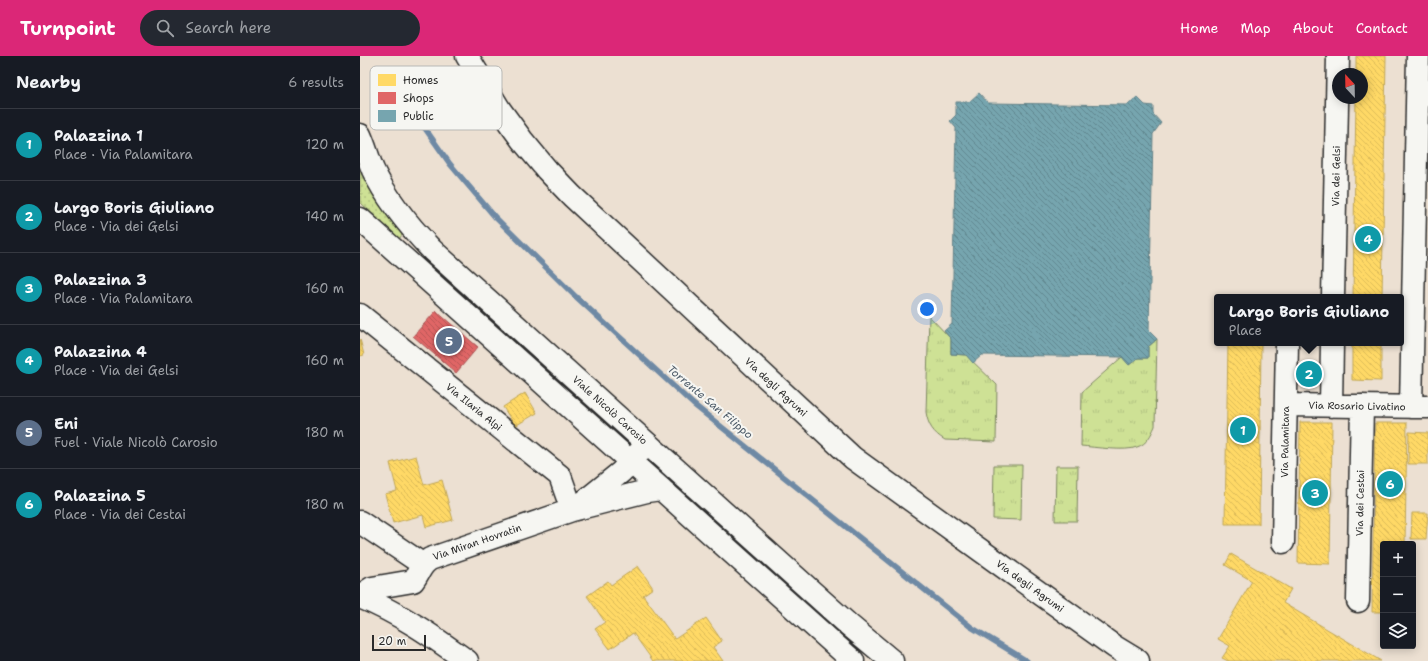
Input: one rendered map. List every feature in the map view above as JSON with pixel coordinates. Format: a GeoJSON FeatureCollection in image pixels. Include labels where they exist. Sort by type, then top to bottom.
{"type":"FeatureCollection","features":[{"type":"Feature","properties":{"kind":"street","name":"Via degli Agrumi"},"geometry":{"type":"LineString","coordinates":[[467,56],[473,66]]}},
{"type":"Feature","properties":{"kind":"street","name":"Via dei Gelsi"},"geometry":{"type":"LineString","coordinates":[[1333,294],[1338,56]]}},
{"type":"Feature","properties":{"kind":"street"},"geometry":{"type":"LineString","coordinates":[[1418,56],[1412,346],[1420,407]]}},
{"type":"Feature","properties":{"kind":"street","name":"Via degli Agrumi"},"geometry":{"type":"LineString","coordinates":[[502,113],[547,170],[847,453],[1028,585],[1138,661]]}},
{"type":"Feature","properties":{"kind":"street","name":"Viale Nicolò Carosio"},"geometry":{"type":"LineString","coordinates":[[360,135],[384,190],[415,233],[432,250],[849,625],[892,661]]}},
{"type":"Feature","properties":{"kind":"street"},"geometry":{"type":"LineString","coordinates":[[360,219],[853,661]]}},
{"type":"Feature","properties":{"kind":"street","name":"Via Ilaria Alpi"},"geometry":{"type":"LineString","coordinates":[[360,315],[560,476],[578,508]]}},
{"type":"Feature","properties":{"kind":"street","name":"Via Palamitara"},"geometry":{"type":"LineString","coordinates":[[1283,542],[1287,346]]}},
{"type":"Feature","properties":{"kind":"street"},"geometry":{"type":"LineString","coordinates":[[1331,406],[1332,346]]}},
{"type":"Feature","properties":{"kind":"street","name":"Via Rosario Livatino"},"geometry":{"type":"LineString","coordinates":[[1286,405],[1420,407]]}},
{"type":"Feature","properties":{"kind":"street","name":"Via dei Cestai"},"geometry":{"type":"LineString","coordinates":[[1358,601],[1362,406]]}},
{"type":"Feature","properties":{"kind":"street"},"geometry":{"type":"LineString","coordinates":[[578,508],[621,472],[647,444]]}},
{"type":"Feature","properties":{"kind":"street","name":"Via Miran Hovratin"},"geometry":{"type":"LineString","coordinates":[[360,597],[372,588],[413,581],[422,564],[430,559],[578,508],[647,491],[662,489]]}},
{"type":"Feature","properties":{"kind":"street"},"geometry":{"type":"LineString","coordinates":[[360,522],[422,564]]}},
{"type":"Feature","properties":{"kind":"street"},"geometry":{"type":"LineString","coordinates":[[360,597],[384,607],[402,617],[425,631],[466,661]]}},
{"type":"Feature","properties":{"kind":"green space"},"geometry":{"type":"Polygon","coordinates":[[[360,170],[369,187],[402,235],[399,239],[360,202],[360,170]]]}},
{"type":"Feature","properties":{"kind":"green space"},"geometry":{"type":"Polygon","coordinates":[[[929,316],[951,339],[951,354],[966,355],[997,385],[996,442],[945,440],[934,431],[930,425],[926,412],[929,316]]]}},
{"type":"Feature","properties":{"kind":"green space"},"geometry":{"type":"Polygon","coordinates":[[[1157,339],[1155,426],[1148,439],[1140,446],[1125,449],[1081,446],[1082,392],[1122,357],[1129,365],[1138,358],[1148,358],[1148,347],[1157,339]]]}},
{"type":"Feature","properties":{"kind":"green space"},"geometry":{"type":"Polygon","coordinates":[[[994,465],[1022,465],[1021,520],[993,519],[994,465]]]}},
{"type":"Feature","properties":{"kind":"green space"},"geometry":{"type":"Polygon","coordinates":[[[1056,466],[1078,466],[1077,521],[1055,521],[1056,466]]]}},
{"type":"Feature","properties":{"kind":"building: Homes"},"geometry":{"type":"Polygon","coordinates":[[[1356,56],[1386,56],[1382,294],[1353,294],[1356,104],[1368,104],[1368,68],[1356,68],[1356,56]]]}},
{"type":"Feature","properties":{"kind":"building: Homes"},"geometry":{"type":"Polygon","coordinates":[[[360,339],[364,355],[360,356],[360,339]]]}},
{"type":"Feature","properties":{"kind":"building: Homes"},"geometry":{"type":"Polygon","coordinates":[[[1228,346],[1261,346],[1259,524],[1225,524],[1228,346]]]}},
{"type":"Feature","properties":{"kind":"building: Homes"},"geometry":{"type":"Polygon","coordinates":[[[1352,346],[1381,346],[1381,381],[1352,380],[1352,346]]]}},
{"type":"Feature","properties":{"kind":"building: Homes"},"geometry":{"type":"Polygon","coordinates":[[[525,393],[537,413],[515,426],[503,407],[525,393]]]}},
{"type":"Feature","properties":{"kind":"building: Homes"},"geometry":{"type":"Polygon","coordinates":[[[1300,422],[1332,422],[1330,564],[1298,563],[1300,422]]]}},
{"type":"Feature","properties":{"kind":"building: Homes"},"geometry":{"type":"Polygon","coordinates":[[[1375,423],[1407,423],[1405,541],[1380,541],[1380,612],[1372,612],[1375,423]]]}},
{"type":"Feature","properties":{"kind":"building: Homes"},"geometry":{"type":"Polygon","coordinates":[[[1409,432],[1428,433],[1428,464],[1408,464],[1409,432]]]}},
{"type":"Feature","properties":{"kind":"building: Homes"},"geometry":{"type":"Polygon","coordinates":[[[416,456],[424,485],[442,480],[453,520],[426,527],[423,515],[393,523],[385,494],[397,491],[390,463],[416,456]]]}},
{"type":"Feature","properties":{"kind":"building: Homes"},"geometry":{"type":"Polygon","coordinates":[[[1412,513],[1428,513],[1426,539],[1411,539],[1412,513]]]}},
{"type":"Feature","properties":{"kind":"building: Homes"},"geometry":{"type":"Polygon","coordinates":[[[1231,554],[1291,589],[1283,603],[1381,661],[1228,661],[1222,658],[1230,646],[1218,639],[1252,581],[1225,565],[1231,554]]]}},
{"type":"Feature","properties":{"kind":"building: Homes"},"geometry":{"type":"Polygon","coordinates":[[[638,566],[653,588],[643,595],[675,639],[706,618],[722,641],[713,647],[723,661],[653,661],[633,633],[610,649],[595,629],[605,622],[587,596],[608,581],[611,585],[638,566]]]}},
{"type":"Feature","properties":{"kind":"building: Shops"},"geometry":{"type":"Polygon","coordinates":[[[436,311],[478,347],[456,373],[413,336],[436,311]]]}},
{"type":"Feature","properties":{"kind":"building: Public"},"geometry":{"type":"Polygon","coordinates":[[[979,93],[988,103],[1128,105],[1137,97],[1145,105],[1153,106],[1153,114],[1161,123],[1153,134],[1149,331],[1157,339],[1148,347],[1148,358],[1138,358],[1129,365],[1122,357],[982,355],[973,363],[966,355],[951,354],[951,339],[944,331],[952,324],[956,128],[950,121],[956,115],[956,102],[969,102],[979,93]]]}},
{"type":"Feature","properties":{"kind":"waterway","name":"Torrente San Filippo"},"geometry":{"type":"LineString","coordinates":[[426,130],[450,164],[495,217],[574,295],[693,404],[971,627],[1027,661]]}},
{"type":"Feature","properties":{"kind":"place","name":"Palazzina 4"},"geometry":{"type":"Point","coordinates":[1368,239]}},
{"type":"Feature","properties":{"kind":"place","name":"Eni"},"geometry":{"type":"Point","coordinates":[449,341]}},
{"type":"Feature","properties":{"kind":"place","name":"Largo Boris Giuliano"},"geometry":{"type":"Point","coordinates":[1309,374]}},
{"type":"Feature","properties":{"kind":"place","name":"Palazzina 1"},"geometry":{"type":"Point","coordinates":[1243,430]}},
{"type":"Feature","properties":{"kind":"place","name":"Palazzina 5"},"geometry":{"type":"Point","coordinates":[1390,484]}},
{"type":"Feature","properties":{"kind":"place","name":"Palazzina 3"},"geometry":{"type":"Point","coordinates":[1315,493]}}]}
